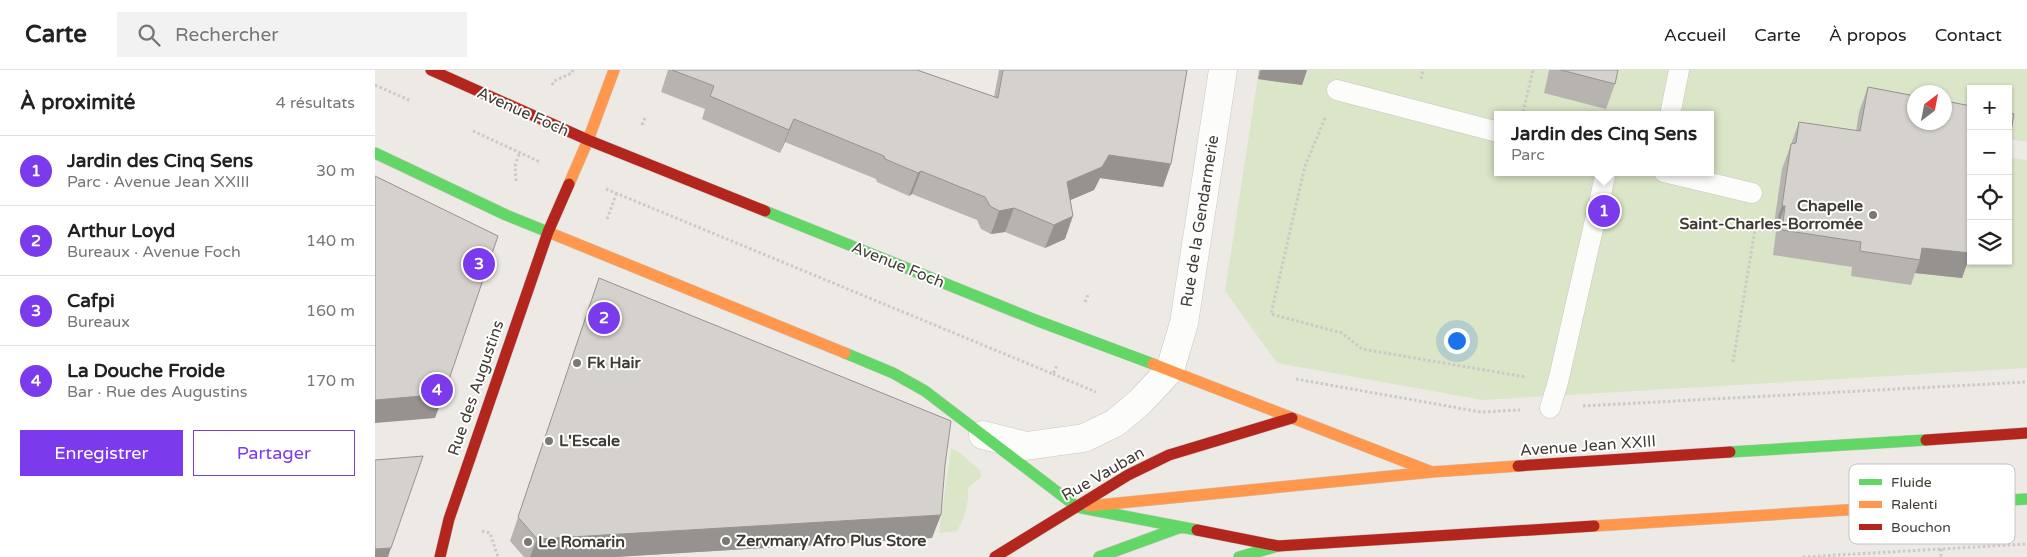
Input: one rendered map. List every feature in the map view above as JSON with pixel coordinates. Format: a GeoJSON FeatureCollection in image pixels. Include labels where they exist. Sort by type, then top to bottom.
{"type":"FeatureCollection","features":[{"type":"Feature","properties":{"kind":"main road","name":"Avenue Foch"},"geometry":{"type":"LineString","coordinates":[[431,70],[588,140],[1038,321],[1170,370]]}},
{"type":"Feature","properties":{"kind":"main road"},"geometry":{"type":"LineString","coordinates":[[588,140],[614,70]]}},
{"type":"Feature","properties":{"kind":"main road","name":"Rue des Augustins"},"geometry":{"type":"LineString","coordinates":[[440,557],[449,520],[548,232],[588,140]]}},
{"type":"Feature","properties":{"kind":"main road"},"geometry":{"type":"LineString","coordinates":[[375,153],[469,198],[548,232],[893,374],[925,391],[1077,507],[1278,546]]}},
{"type":"Feature","properties":{"kind":"main road","name":"Avenue Jean XXIII"},"geometry":{"type":"LineString","coordinates":[[1170,370],[1432,472],[2027,433]]}},
{"type":"Feature","properties":{"kind":"main road","name":"Rue Vauban"},"geometry":{"type":"LineString","coordinates":[[995,557],[1128,475],[1169,455],[1292,418]]}},
{"type":"Feature","properties":{"kind":"main road"},"geometry":{"type":"LineString","coordinates":[[1077,507],[1432,472]]}},
{"type":"Feature","properties":{"kind":"main road"},"geometry":{"type":"LineString","coordinates":[[1239,557],[1278,546],[1849,510]]}},
{"type":"Feature","properties":{"kind":"main road"},"geometry":{"type":"LineString","coordinates":[[1099,557],[1181,527]]}},
{"type":"Feature","properties":{"kind":"street","name":"Rue de la Gendarmerie"},"geometry":{"type":"LineString","coordinates":[[1170,370],[1184,323],[1223,70]]}},
{"type":"Feature","properties":{"kind":"street"},"geometry":{"type":"LineString","coordinates":[[983,435],[1026,446],[1084,438],[1115,423],[1140,402],[1170,370]]}},
{"type":"Feature","properties":{"kind":"lane"},"geometry":{"type":"LineString","coordinates":[[1671,111],[1679,70]]}},
{"type":"Feature","properties":{"kind":"lane"},"geometry":{"type":"LineString","coordinates":[[1337,90],[1494,131]]}},
{"type":"Feature","properties":{"kind":"lane"},"geometry":{"type":"LineString","coordinates":[[1550,408],[1558,382],[1605,176]]}},
{"type":"Feature","properties":{"kind":"lane"},"geometry":{"type":"LineString","coordinates":[[1681,176],[1752,193]]}},
{"type":"Feature","properties":{"kind":"path"},"geometry":{"type":"LineString","coordinates":[[554,81],[572,73],[573,70]]}},
{"type":"Feature","properties":{"kind":"path"},"geometry":{"type":"LineString","coordinates":[[1523,111],[1533,70]]}},
{"type":"Feature","properties":{"kind":"path"},"geometry":{"type":"LineString","coordinates":[[1337,90],[1305,166],[1271,314],[1342,334],[1362,349],[1558,382]]}},
{"type":"Feature","properties":{"kind":"path"},"geometry":{"type":"LineString","coordinates":[[1733,362],[1756,221],[1752,193]]}},
{"type":"Feature","properties":{"kind":"path"},"geometry":{"type":"LineString","coordinates":[[1294,378],[1481,412],[2027,382]]}},
{"type":"Feature","properties":{"kind":"path"},"geometry":{"type":"LineString","coordinates":[[490,533],[497,557]]}},
{"type":"Feature","properties":{"kind":"path"},"geometry":{"type":"LineString","coordinates":[[1803,557],[2027,544]]}},
{"type":"Feature","properties":{"kind":"path"},"geometry":{"type":"LineString","coordinates":[[1941,549],[1941,557]]}},
{"type":"Feature","properties":{"kind":"green space"},"geometry":{"type":"Polygon","coordinates":[[[1259,70],[1549,70],[1544,93],[1615,70],[2027,70],[2027,142],[2012,140],[2012,85],[1967,85],[1967,131],[1952,125],[1952,85],[1907,85],[1907,121],[1859,112],[1967,256],[1967,265],[2012,265],[2012,158],[2027,160],[2027,368],[1482,400],[1277,363],[1225,291],[1259,70]]]}},
{"type":"Feature","properties":{"kind":"green space"},"geometry":{"type":"Polygon","coordinates":[[[951,448],[980,470],[981,477],[968,488],[966,510],[957,531],[939,533],[951,448]]]}},
{"type":"Feature","properties":{"kind":"building"},"geometry":{"type":"Polygon","coordinates":[[[672,70],[917,70],[998,98],[1003,70],[1187,70],[1171,164],[1109,155],[1102,167],[1067,182],[1073,216],[1054,225],[1014,208],[999,211],[990,206],[985,197],[921,171],[918,173],[885,159],[884,156],[794,119],[789,130],[710,96],[714,86],[672,70]]]}},
{"type":"Feature","properties":{"kind":"building"},"geometry":{"type":"Polygon","coordinates":[[[1561,70],[1618,70],[1615,84],[1561,70]]]}},
{"type":"Feature","properties":{"kind":"building","name":"Chapelle Saint-Charles-Borromée"},"geometry":{"type":"Polygon","coordinates":[[[1868,87],[1907,94],[1907,130],[1952,130],[1952,102],[1967,105],[1967,253],[1922,248],[1920,260],[1860,251],[1861,242],[1782,230],[1785,206],[1782,206],[1791,144],[1796,143],[1799,122],[1860,131],[1868,87]]]}},
{"type":"Feature","properties":{"kind":"building"},"geometry":{"type":"Polygon","coordinates":[[[375,176],[498,236],[444,394],[375,400],[375,176]]]}},
{"type":"Feature","properties":{"kind":"building"},"geometry":{"type":"Polygon","coordinates":[[[599,278],[951,421],[941,515],[537,539],[518,517],[599,278]]]}},
{"type":"Feature","properties":{"kind":"building"},"geometry":{"type":"Polygon","coordinates":[[[423,456],[391,548],[375,549],[375,460],[423,456]]]}},
{"type":"Feature","properties":{"kind":"traffic: fast"},"geometry":{"type":"LineString","coordinates":[[375,153],[506,215],[548,232]]}},
{"type":"Feature","properties":{"kind":"traffic: fast"},"geometry":{"type":"LineString","coordinates":[[765,211],[1038,321],[1153,364]]}},
{"type":"Feature","properties":{"kind":"traffic: fast"},"geometry":{"type":"LineString","coordinates":[[845,353],[893,373],[925,391],[1077,507],[1197,530]]}},
{"type":"Feature","properties":{"kind":"traffic: fast"},"geometry":{"type":"LineString","coordinates":[[1730,452],[1926,440]]}},
{"type":"Feature","properties":{"kind":"traffic: fast"},"geometry":{"type":"LineString","coordinates":[[2015,500],[2027,499]]}},
{"type":"Feature","properties":{"kind":"traffic: fast"},"geometry":{"type":"LineString","coordinates":[[1099,557],[1181,527]]}},
{"type":"Feature","properties":{"kind":"traffic: fast"},"geometry":{"type":"LineString","coordinates":[[1239,557],[1278,546]]}},
{"type":"Feature","properties":{"kind":"traffic: slow"},"geometry":{"type":"LineString","coordinates":[[569,184],[588,140],[614,70]]}},
{"type":"Feature","properties":{"kind":"traffic: slow"},"geometry":{"type":"LineString","coordinates":[[548,232],[845,353]]}},
{"type":"Feature","properties":{"kind":"traffic: slow"},"geometry":{"type":"LineString","coordinates":[[1153,364],[1432,472],[1518,466]]}},
{"type":"Feature","properties":{"kind":"traffic: slow"},"geometry":{"type":"LineString","coordinates":[[1089,506],[1432,472]]}},
{"type":"Feature","properties":{"kind":"traffic: slow"},"geometry":{"type":"LineString","coordinates":[[1594,526],[1849,510]]}},
{"type":"Feature","properties":{"kind":"traffic: jam"},"geometry":{"type":"LineString","coordinates":[[431,70],[588,140],[765,211]]}},
{"type":"Feature","properties":{"kind":"traffic: jam"},"geometry":{"type":"LineString","coordinates":[[440,557],[449,519],[548,232],[569,184]]}},
{"type":"Feature","properties":{"kind":"traffic: jam"},"geometry":{"type":"LineString","coordinates":[[995,557],[1128,475],[1169,455],[1292,418]]}},
{"type":"Feature","properties":{"kind":"traffic: jam"},"geometry":{"type":"LineString","coordinates":[[1926,440],[2027,433]]}},
{"type":"Feature","properties":{"kind":"traffic: jam"},"geometry":{"type":"LineString","coordinates":[[1518,466],[1730,452]]}},
{"type":"Feature","properties":{"kind":"traffic: jam"},"geometry":{"type":"LineString","coordinates":[[1197,530],[1278,546],[1594,526]]}},
{"type":"Feature","properties":{"kind":"place","name":"Jardin des Cinq Sens"},"geometry":{"type":"Point","coordinates":[1604,211]}},
{"type":"Feature","properties":{"kind":"place","name":"Chapelle Saint-Charles-Borromée"},"geometry":{"type":"Point","coordinates":[1873,215]}},
{"type":"Feature","properties":{"kind":"place","name":"Cafpi"},"geometry":{"type":"Point","coordinates":[479,264]}},
{"type":"Feature","properties":{"kind":"place","name":"Arthur Loyd"},"geometry":{"type":"Point","coordinates":[604,318]}},
{"type":"Feature","properties":{"kind":"place","name":"Fk Hair"},"geometry":{"type":"Point","coordinates":[577,363]}},
{"type":"Feature","properties":{"kind":"place","name":"La Douche Froide"},"geometry":{"type":"Point","coordinates":[437,390]}},
{"type":"Feature","properties":{"kind":"place","name":"L'Escale"},"geometry":{"type":"Point","coordinates":[549,441]}},
{"type":"Feature","properties":{"kind":"place","name":"Zervmary Afro Plus Store"},"geometry":{"type":"Point","coordinates":[726,541]}},
{"type":"Feature","properties":{"kind":"place","name":"Le Romarin"},"geometry":{"type":"Point","coordinates":[528,542]}}]}
